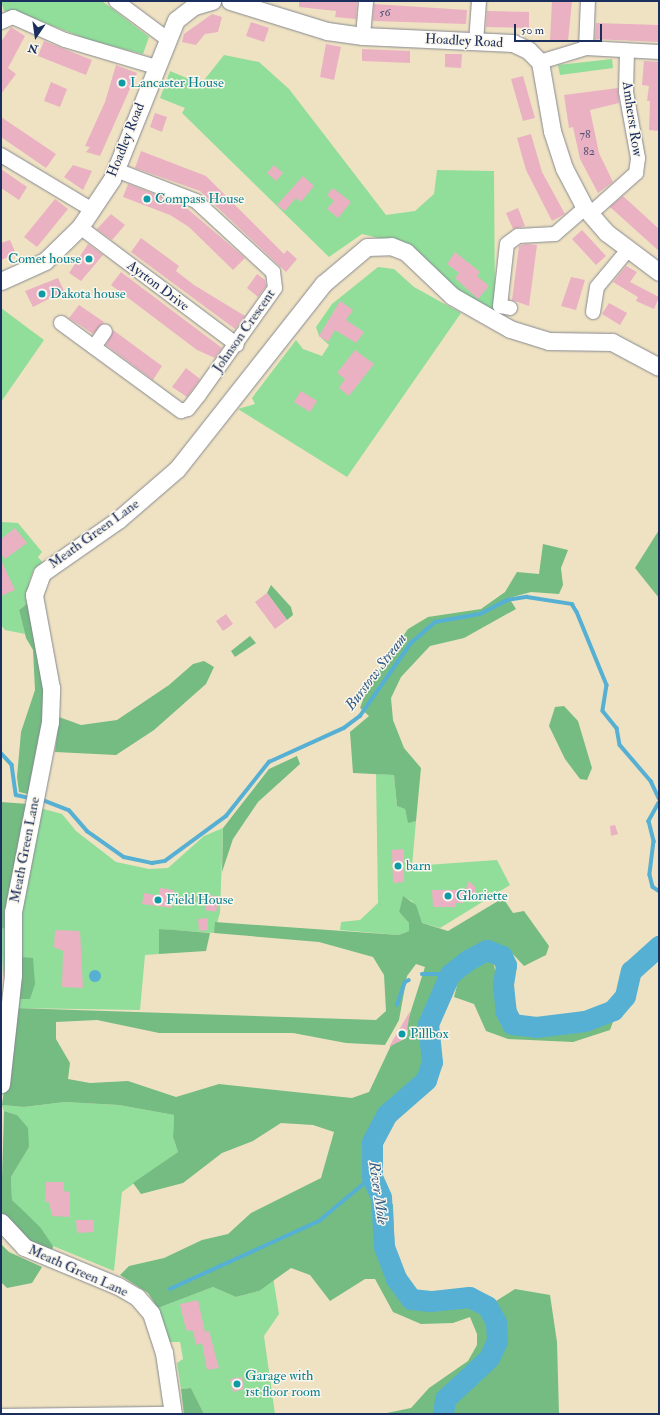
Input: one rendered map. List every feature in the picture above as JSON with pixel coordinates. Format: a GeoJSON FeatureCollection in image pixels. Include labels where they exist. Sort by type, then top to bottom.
{"type":"FeatureCollection","features":[{"type":"Feature","properties":{"kind":"street"},"geometry":{"type":"LineString","coordinates":[[116,1],[166,38]]}},
{"type":"Feature","properties":{"kind":"street","name":"Hoadley Road"},"geometry":{"type":"LineString","coordinates":[[1,281],[45,261],[80,227],[116,170],[166,38],[176,20],[194,6],[212,1]]}},
{"type":"Feature","properties":{"kind":"street","name":"Hoadley Road"},"geometry":{"type":"LineString","coordinates":[[230,1],[327,31],[363,36],[513,43],[528,50],[540,62]]}},
{"type":"Feature","properties":{"kind":"street"},"geometry":{"type":"LineString","coordinates":[[363,36],[366,1]]}},
{"type":"Feature","properties":{"kind":"street"},"geometry":{"type":"LineString","coordinates":[[476,42],[479,1]]}},
{"type":"Feature","properties":{"kind":"street"},"geometry":{"type":"LineString","coordinates":[[586,48],[588,1]]}},
{"type":"Feature","properties":{"kind":"street"},"geometry":{"type":"LineString","coordinates":[[2,20],[13,17],[66,40],[156,66]]}},
{"type":"Feature","properties":{"kind":"street"},"geometry":{"type":"LineString","coordinates":[[659,52],[586,48],[540,62],[552,131],[564,168],[587,211],[627,251],[659,272]]}},
{"type":"Feature","properties":{"kind":"street","name":"Amherst Row"},"geometry":{"type":"LineString","coordinates":[[510,308],[500,306],[507,244],[518,236],[555,234],[636,174],[638,158],[626,92],[627,51]]}},
{"type":"Feature","properties":{"kind":"street"},"geometry":{"type":"LineString","coordinates":[[1,156],[91,209]]}},
{"type":"Feature","properties":{"kind":"street","name":"Johnson Crescent"},"geometry":{"type":"LineString","coordinates":[[61,323],[181,411],[188,409],[237,344],[275,288],[273,272],[196,201],[116,170]]}},
{"type":"Feature","properties":{"kind":"street","name":"Ayrton Drive"},"geometry":{"type":"LineString","coordinates":[[80,227],[237,344]]}},
{"type":"Feature","properties":{"kind":"street","name":"Meath Green Lane"},"geometry":{"type":"LineString","coordinates":[[1,1084],[13,975],[13,912],[50,722],[51,688],[35,603],[35,587],[42,572],[118,520],[177,469],[323,284],[356,253],[380,245],[400,249],[452,296],[510,329],[549,341],[612,342],[659,367]]}},
{"type":"Feature","properties":{"kind":"street"},"geometry":{"type":"LineString","coordinates":[[593,312],[597,287],[627,251]]}},
{"type":"Feature","properties":{"kind":"street"},"geometry":{"type":"LineString","coordinates":[[94,347],[105,331]]}},
{"type":"Feature","properties":{"kind":"street","name":"Meath Green Lane"},"geometry":{"type":"LineString","coordinates":[[1,1222],[24,1247],[118,1286],[137,1297],[151,1313],[164,1352],[173,1412]]}},
{"type":"Feature","properties":{"kind":"lane"},"geometry":{"type":"LineString","coordinates":[[1,1412],[173,1412]]}},
{"type":"Feature","properties":{"kind":"green space"},"geometry":{"type":"Polygon","coordinates":[[[1,1],[102,1],[149,37],[143,54],[92,41],[17,12],[4,11],[1,1]]]}},
{"type":"Feature","properties":{"kind":"green space"},"geometry":{"type":"Polygon","coordinates":[[[224,55],[259,62],[289,89],[386,215],[415,211],[434,194],[437,170],[494,171],[495,314],[469,299],[407,245],[362,234],[329,257],[182,113],[185,108],[160,98],[170,71],[201,84],[224,55]]]}},
{"type":"Feature","properties":{"kind":"green space"},"geometry":{"type":"Polygon","coordinates":[[[612,59],[613,68],[560,75],[558,65],[612,59]]]}},
{"type":"Feature","properties":{"kind":"green space"},"geometry":{"type":"Polygon","coordinates":[[[378,267],[394,269],[414,287],[461,313],[347,477],[238,409],[255,404],[252,398],[296,340],[303,349],[322,356],[329,345],[319,336],[316,327],[332,304],[378,267]]]}},
{"type":"Feature","properties":{"kind":"green space"},"geometry":{"type":"Polygon","coordinates":[[[1,308],[44,340],[1,402],[1,308]]]}},
{"type":"Feature","properties":{"kind":"green space"},"geometry":{"type":"Polygon","coordinates":[[[1,522],[18,523],[42,552],[38,557],[43,563],[34,569],[29,582],[28,603],[19,610],[25,634],[5,630],[1,625],[1,522]]]}},
{"type":"Feature","properties":{"kind":"green space"},"geometry":{"type":"Polygon","coordinates":[[[659,530],[659,598],[635,568],[659,530]]]}},
{"type":"Feature","properties":{"kind":"green space"},"geometry":{"type":"Polygon","coordinates":[[[543,544],[568,550],[561,568],[563,585],[559,594],[531,592],[509,598],[516,609],[464,638],[430,646],[401,677],[391,698],[393,720],[404,748],[421,768],[416,821],[408,823],[405,809],[397,806],[394,775],[353,773],[350,732],[369,716],[360,708],[368,686],[408,629],[428,617],[481,609],[505,592],[517,572],[539,574],[543,544]]]}},
{"type":"Feature","properties":{"kind":"green space"},"geometry":{"type":"Polygon","coordinates":[[[271,585],[291,607],[293,615],[287,620],[267,593],[271,585]]]}},
{"type":"Feature","properties":{"kind":"green space"},"geometry":{"type":"Polygon","coordinates":[[[28,603],[43,678],[44,721],[32,795],[19,792],[17,777],[21,732],[35,690],[33,650],[26,638],[19,610],[28,603]]]}},
{"type":"Feature","properties":{"kind":"green space"},"geometry":{"type":"Polygon","coordinates":[[[250,636],[256,643],[235,657],[231,651],[250,636]]]}},
{"type":"Feature","properties":{"kind":"green space"},"geometry":{"type":"Polygon","coordinates":[[[204,661],[214,667],[206,684],[154,730],[116,755],[55,752],[59,717],[81,725],[117,720],[169,685],[193,664],[204,661]]]}},
{"type":"Feature","properties":{"kind":"green space"},"geometry":{"type":"Polygon","coordinates":[[[564,706],[578,721],[592,768],[587,780],[580,779],[565,759],[549,726],[555,707],[564,706]]]}},
{"type":"Feature","properties":{"kind":"green space"},"geometry":{"type":"Polygon","coordinates":[[[297,756],[300,764],[258,802],[233,839],[222,872],[223,828],[269,769],[297,756]]]}},
{"type":"Feature","properties":{"kind":"green space"},"geometry":{"type":"Polygon","coordinates":[[[376,774],[394,775],[397,806],[405,809],[408,822],[416,821],[412,866],[497,860],[510,885],[440,928],[422,923],[412,901],[403,897],[399,912],[409,923],[409,931],[399,935],[340,930],[341,922],[360,920],[378,903],[376,774]]]}},
{"type":"Feature","properties":{"kind":"green space"},"geometry":{"type":"Polygon","coordinates":[[[1,802],[28,804],[6,928],[1,929],[1,802]]]}},
{"type":"Feature","properties":{"kind":"green space"},"geometry":{"type":"Polygon","coordinates":[[[40,808],[62,814],[76,831],[116,862],[149,869],[168,868],[204,836],[223,828],[220,913],[214,933],[159,929],[159,954],[145,955],[140,1010],[16,1008],[22,904],[40,808]]]}},
{"type":"Feature","properties":{"kind":"green space"},"geometry":{"type":"Polygon","coordinates":[[[403,896],[416,905],[422,923],[448,931],[503,898],[513,913],[524,911],[549,946],[546,955],[524,966],[510,951],[492,945],[447,971],[424,1021],[428,1055],[425,1069],[415,1084],[383,1112],[368,1141],[367,1176],[378,1205],[393,1204],[395,1261],[408,1282],[418,1291],[419,1304],[436,1308],[466,1303],[478,1307],[486,1321],[490,1341],[485,1351],[444,1394],[437,1414],[382,1414],[411,1408],[429,1388],[468,1361],[477,1345],[477,1334],[470,1317],[453,1323],[421,1324],[393,1312],[375,1279],[365,1279],[330,1301],[310,1275],[291,1268],[259,1291],[236,1297],[213,1287],[158,1308],[148,1293],[120,1275],[129,1266],[164,1258],[202,1240],[228,1234],[251,1213],[321,1178],[334,1132],[313,1125],[281,1123],[253,1141],[222,1153],[183,1183],[141,1194],[133,1183],[178,1152],[173,1137],[174,1115],[119,1105],[65,1102],[24,1107],[2,1105],[16,1008],[376,1020],[386,1011],[384,975],[373,957],[319,942],[214,933],[215,922],[399,935],[409,931],[409,923],[399,912],[403,896]],[[416,964],[407,976],[399,1020],[385,1045],[346,1043],[293,1033],[159,1033],[97,1020],[56,1022],[56,1039],[70,1063],[68,1079],[90,1083],[128,1081],[176,1097],[219,1084],[352,1098],[369,1092],[394,1039],[398,1042],[406,1038],[408,1030],[402,1026],[409,1017],[425,967],[416,964]]]}},
{"type":"Feature","properties":{"kind":"green space"},"geometry":{"type":"Polygon","coordinates":[[[6,928],[5,968],[3,979],[1,929],[6,928]]]}},
{"type":"Feature","properties":{"kind":"green space"},"geometry":{"type":"Polygon","coordinates":[[[159,929],[210,933],[206,951],[159,954],[159,929]]]}},
{"type":"Feature","properties":{"kind":"green space"},"geometry":{"type":"Polygon","coordinates":[[[19,957],[33,958],[35,984],[30,999],[17,999],[19,957]]]}},
{"type":"Feature","properties":{"kind":"green space"},"geometry":{"type":"Polygon","coordinates":[[[482,960],[494,963],[502,1027],[515,1033],[552,1033],[614,1019],[610,1030],[573,1042],[508,1039],[486,1031],[474,1004],[454,997],[459,978],[482,960]]]}},
{"type":"Feature","properties":{"kind":"green space"},"geometry":{"type":"Polygon","coordinates":[[[65,1102],[119,1105],[174,1115],[173,1137],[178,1152],[122,1192],[114,1271],[53,1246],[12,1200],[11,1177],[29,1147],[17,1115],[4,1111],[2,1105],[24,1107],[65,1102]]]}},
{"type":"Feature","properties":{"kind":"green space"},"geometry":{"type":"Polygon","coordinates":[[[4,1111],[17,1115],[28,1128],[29,1147],[11,1177],[12,1200],[40,1227],[53,1246],[52,1252],[30,1243],[8,1226],[1,1211],[4,1111]]]}},
{"type":"Feature","properties":{"kind":"green space"},"geometry":{"type":"Polygon","coordinates":[[[1,1244],[9,1252],[42,1267],[32,1283],[7,1288],[1,1282],[1,1244]]]}},
{"type":"Feature","properties":{"kind":"green space"},"geometry":{"type":"Polygon","coordinates":[[[273,1277],[279,1314],[264,1336],[275,1414],[204,1414],[191,1388],[181,1389],[177,1363],[183,1359],[180,1342],[169,1342],[158,1308],[213,1287],[236,1297],[259,1291],[273,1277]]]}},
{"type":"Feature","properties":{"kind":"green space"},"geometry":{"type":"Polygon","coordinates":[[[515,1289],[550,1295],[557,1342],[559,1414],[450,1414],[455,1399],[483,1376],[501,1354],[502,1324],[496,1301],[515,1289]]]}},
{"type":"Feature","properties":{"kind":"green space"},"geometry":{"type":"Polygon","coordinates":[[[191,1388],[204,1414],[184,1414],[181,1389],[191,1388]]]}},
{"type":"Feature","properties":{"kind":"water"},"geometry":{"type":"Polygon","coordinates":[[[95,970],[99,972],[101,976],[99,980],[95,982],[91,980],[89,976],[91,972],[95,970]]]}},
{"type":"Feature","properties":{"kind":"building"},"geometry":{"type":"Polygon","coordinates":[[[299,1],[357,1],[356,19],[335,17],[336,11],[299,7],[299,1]]]}},
{"type":"Feature","properties":{"kind":"building"},"geometry":{"type":"Polygon","coordinates":[[[552,1],[572,1],[568,41],[550,40],[552,1]]]}},
{"type":"Feature","properties":{"kind":"building"},"geometry":{"type":"Polygon","coordinates":[[[374,4],[467,10],[466,24],[373,21],[374,4]]]}},
{"type":"Feature","properties":{"kind":"building"},"geometry":{"type":"Polygon","coordinates":[[[487,11],[529,12],[529,28],[486,27],[487,11]]]}},
{"type":"Feature","properties":{"kind":"building"},"geometry":{"type":"Polygon","coordinates":[[[212,14],[222,17],[218,32],[205,34],[196,45],[182,42],[184,34],[212,14]]]}},
{"type":"Feature","properties":{"kind":"building"},"geometry":{"type":"Polygon","coordinates":[[[251,22],[269,28],[264,42],[246,36],[251,22]]]}},
{"type":"Feature","properties":{"kind":"building"},"geometry":{"type":"Polygon","coordinates":[[[596,23],[659,25],[659,42],[595,39],[596,23]]]}},
{"type":"Feature","properties":{"kind":"building"},"geometry":{"type":"Polygon","coordinates":[[[11,27],[25,36],[8,68],[16,74],[1,94],[1,42],[11,27]]]}},
{"type":"Feature","properties":{"kind":"building"},"geometry":{"type":"Polygon","coordinates":[[[44,41],[92,60],[86,75],[38,56],[44,41]]]}},
{"type":"Feature","properties":{"kind":"building"},"geometry":{"type":"Polygon","coordinates":[[[326,44],[341,47],[334,80],[320,77],[326,44]]]}},
{"type":"Feature","properties":{"kind":"building"},"geometry":{"type":"Polygon","coordinates":[[[362,49],[410,51],[410,63],[362,61],[362,49]]]}},
{"type":"Feature","properties":{"kind":"building"},"geometry":{"type":"Polygon","coordinates":[[[445,54],[462,54],[461,68],[445,67],[445,54]]]}},
{"type":"Feature","properties":{"kind":"building"},"geometry":{"type":"Polygon","coordinates":[[[644,61],[659,62],[659,131],[649,130],[650,101],[647,101],[649,86],[642,85],[644,61]]]}},
{"type":"Feature","properties":{"kind":"building"},"geometry":{"type":"Polygon","coordinates":[[[116,65],[137,73],[100,156],[86,152],[90,147],[85,146],[105,102],[116,65]]]}},
{"type":"Feature","properties":{"kind":"building"},"geometry":{"type":"Polygon","coordinates":[[[523,76],[535,118],[523,121],[511,79],[523,76]]]}},
{"type":"Feature","properties":{"kind":"building"},"geometry":{"type":"Polygon","coordinates":[[[51,82],[67,89],[60,107],[44,101],[51,82]]]}},
{"type":"Feature","properties":{"kind":"building"},"geometry":{"type":"Polygon","coordinates":[[[618,88],[619,103],[590,110],[599,153],[613,182],[598,193],[580,159],[573,127],[569,128],[564,95],[618,88]]]}},
{"type":"Feature","properties":{"kind":"building"},"geometry":{"type":"Polygon","coordinates":[[[155,113],[167,117],[162,132],[150,127],[155,113]]]}},
{"type":"Feature","properties":{"kind":"building"},"geometry":{"type":"Polygon","coordinates":[[[1,117],[56,154],[46,168],[1,137],[1,117]]]}},
{"type":"Feature","properties":{"kind":"building"},"geometry":{"type":"Polygon","coordinates":[[[531,134],[542,172],[565,214],[552,221],[526,170],[517,138],[531,134]]]}},
{"type":"Feature","properties":{"kind":"building"},"geometry":{"type":"Polygon","coordinates":[[[141,151],[206,176],[284,254],[287,250],[297,259],[286,272],[200,191],[135,168],[141,151]]]}},
{"type":"Feature","properties":{"kind":"building"},"geometry":{"type":"Polygon","coordinates":[[[73,165],[92,171],[83,190],[64,177],[73,165]]]}},
{"type":"Feature","properties":{"kind":"building"},"geometry":{"type":"Polygon","coordinates":[[[274,165],[283,173],[276,181],[267,173],[274,165]]]}},
{"type":"Feature","properties":{"kind":"building"},"geometry":{"type":"Polygon","coordinates":[[[1,169],[27,187],[19,200],[1,188],[1,169]]]}},
{"type":"Feature","properties":{"kind":"building"},"geometry":{"type":"Polygon","coordinates":[[[303,176],[314,186],[301,202],[296,198],[285,211],[277,205],[303,176]]]}},
{"type":"Feature","properties":{"kind":"building"},"geometry":{"type":"Polygon","coordinates":[[[128,184],[183,205],[245,258],[233,270],[189,227],[170,215],[123,197],[128,184]]]}},
{"type":"Feature","properties":{"kind":"building"},"geometry":{"type":"Polygon","coordinates":[[[333,188],[351,202],[338,218],[327,209],[334,201],[327,195],[333,188]]]}},
{"type":"Feature","properties":{"kind":"building"},"geometry":{"type":"Polygon","coordinates":[[[623,196],[659,229],[659,251],[610,207],[623,196]]]}},
{"type":"Feature","properties":{"kind":"building"},"geometry":{"type":"Polygon","coordinates":[[[55,199],[68,209],[37,247],[24,237],[55,199]]]}},
{"type":"Feature","properties":{"kind":"building"},"geometry":{"type":"Polygon","coordinates":[[[518,208],[525,226],[513,229],[506,213],[518,208]]]}},
{"type":"Feature","properties":{"kind":"building"},"geometry":{"type":"Polygon","coordinates":[[[111,214],[125,225],[112,240],[97,229],[111,214]]]}},
{"type":"Feature","properties":{"kind":"building"},"geometry":{"type":"Polygon","coordinates":[[[582,230],[606,256],[596,265],[572,239],[582,230]]]}},
{"type":"Feature","properties":{"kind":"building"},"geometry":{"type":"Polygon","coordinates":[[[141,238],[179,266],[176,271],[194,285],[245,316],[235,329],[131,252],[141,238]]]}},
{"type":"Feature","properties":{"kind":"building"},"geometry":{"type":"Polygon","coordinates":[[[10,240],[16,254],[1,260],[1,243],[10,240]]]}},
{"type":"Feature","properties":{"kind":"building","name":"Comet house"},"geometry":{"type":"Polygon","coordinates":[[[88,244],[103,255],[81,281],[69,273],[88,244]]]}},
{"type":"Feature","properties":{"kind":"building"},"geometry":{"type":"Polygon","coordinates":[[[526,244],[537,245],[529,306],[512,300],[519,246],[526,244]]]}},
{"type":"Feature","properties":{"kind":"building"},"geometry":{"type":"Polygon","coordinates":[[[455,252],[480,272],[477,276],[489,286],[478,299],[455,278],[459,273],[447,264],[455,252]]]}},
{"type":"Feature","properties":{"kind":"building"},"geometry":{"type":"Polygon","coordinates":[[[626,266],[637,272],[630,282],[659,297],[654,309],[636,301],[638,297],[613,282],[626,266]]]}},
{"type":"Feature","properties":{"kind":"building"},"geometry":{"type":"Polygon","coordinates":[[[121,272],[222,348],[215,358],[197,350],[111,285],[121,272]]]}},
{"type":"Feature","properties":{"kind":"building"},"geometry":{"type":"Polygon","coordinates":[[[257,274],[265,280],[266,286],[258,297],[247,288],[257,274]]]}},
{"type":"Feature","properties":{"kind":"building"},"geometry":{"type":"Polygon","coordinates":[[[571,277],[585,280],[576,310],[561,306],[571,277]]]}},
{"type":"Feature","properties":{"kind":"building","name":"Dakota house"},"geometry":{"type":"Polygon","coordinates":[[[58,278],[64,291],[33,307],[25,291],[58,278]]]}},
{"type":"Feature","properties":{"kind":"building"},"geometry":{"type":"Polygon","coordinates":[[[340,301],[353,310],[346,320],[364,332],[356,343],[335,330],[328,342],[319,336],[340,301]]]}},
{"type":"Feature","properties":{"kind":"building"},"geometry":{"type":"Polygon","coordinates":[[[609,303],[627,313],[620,325],[602,314],[609,303]]]}},
{"type":"Feature","properties":{"kind":"building"},"geometry":{"type":"Polygon","coordinates":[[[79,305],[104,322],[93,334],[69,318],[79,305]]]}},
{"type":"Feature","properties":{"kind":"building"},"geometry":{"type":"Polygon","coordinates":[[[113,330],[162,366],[153,380],[106,345],[113,330]]]}},
{"type":"Feature","properties":{"kind":"building"},"geometry":{"type":"Polygon","coordinates":[[[355,350],[374,364],[349,396],[339,388],[345,379],[337,373],[355,350]]]}},
{"type":"Feature","properties":{"kind":"building"},"geometry":{"type":"Polygon","coordinates":[[[186,368],[200,379],[187,397],[172,387],[186,368]]]}},
{"type":"Feature","properties":{"kind":"building"},"geometry":{"type":"Polygon","coordinates":[[[301,391],[317,401],[310,412],[294,402],[301,391]]]}},
{"type":"Feature","properties":{"kind":"building"},"geometry":{"type":"Polygon","coordinates":[[[15,528],[27,543],[5,559],[1,554],[1,539],[15,528]]]}},
{"type":"Feature","properties":{"kind":"building"},"geometry":{"type":"Polygon","coordinates":[[[1,560],[15,590],[1,596],[1,560]]]}},
{"type":"Feature","properties":{"kind":"building"},"geometry":{"type":"Polygon","coordinates":[[[267,593],[287,620],[275,629],[255,602],[267,593]]]}},
{"type":"Feature","properties":{"kind":"building"},"geometry":{"type":"Polygon","coordinates":[[[226,614],[233,624],[223,631],[216,621],[226,614]]]}},
{"type":"Feature","properties":{"kind":"building"},"geometry":{"type":"Polygon","coordinates":[[[615,825],[618,834],[611,836],[610,826],[615,825]]]}},
{"type":"Feature","properties":{"kind":"building","name":"barn"},"geometry":{"type":"Polygon","coordinates":[[[404,849],[404,882],[393,883],[392,850],[404,849]]]}},
{"type":"Feature","properties":{"kind":"building","name":"Gloriette"},"geometry":{"type":"Polygon","coordinates":[[[469,881],[475,887],[475,897],[464,897],[464,903],[455,903],[456,907],[433,907],[432,890],[463,890],[464,893],[469,881]]]}},
{"type":"Feature","properties":{"kind":"building","name":"Field House"},"geometry":{"type":"Polygon","coordinates":[[[160,888],[174,890],[172,908],[142,904],[144,893],[159,896],[160,888]]]}},
{"type":"Feature","properties":{"kind":"building"},"geometry":{"type":"Polygon","coordinates":[[[210,895],[219,897],[216,912],[205,910],[210,895]]]}},
{"type":"Feature","properties":{"kind":"building"},"geometry":{"type":"Polygon","coordinates":[[[208,918],[208,930],[199,931],[198,919],[208,918]]]}},
{"type":"Feature","properties":{"kind":"building"},"geometry":{"type":"Polygon","coordinates":[[[55,930],[80,931],[83,988],[62,987],[63,951],[54,947],[55,930]]]}},
{"type":"Feature","properties":{"kind":"building"},"geometry":{"type":"Polygon","coordinates":[[[410,1011],[406,1038],[389,1047],[410,1011]]]}},
{"type":"Feature","properties":{"kind":"building"},"geometry":{"type":"Polygon","coordinates":[[[46,1182],[64,1182],[64,1191],[70,1192],[70,1217],[52,1216],[49,1202],[45,1202],[46,1182]]]}},
{"type":"Feature","properties":{"kind":"building"},"geometry":{"type":"Polygon","coordinates":[[[76,1220],[94,1220],[94,1232],[77,1233],[76,1220]]]}},
{"type":"Feature","properties":{"kind":"building"},"geometry":{"type":"Polygon","coordinates":[[[198,1300],[205,1332],[209,1331],[219,1368],[207,1370],[202,1343],[196,1345],[193,1331],[186,1330],[180,1304],[198,1300]]]}},
{"type":"Feature","properties":{"kind":"building","name":"Garage with 1st floor room"},"geometry":{"type":"Polygon","coordinates":[[[242,1377],[244,1389],[233,1392],[230,1379],[242,1377]]]}},
{"type":"Feature","properties":{"kind":"waterway","name":"Burstow Stream"},"geometry":{"type":"LineString","coordinates":[[40,799],[69,810],[87,831],[124,857],[152,863],[165,861],[226,816],[269,762],[344,728],[360,716],[411,643],[435,622],[480,614],[507,600],[527,597],[572,604],[577,612],[607,685],[603,711],[617,728],[620,745],[651,781],[659,798]]}},
{"type":"Feature","properties":{"kind":"waterway","name":"Burstow Stream"},"geometry":{"type":"LineString","coordinates":[[1,753],[12,765],[16,795],[30,798]]}},
{"type":"Feature","properties":{"kind":"waterway","name":"Burstow Stream"},"geometry":{"type":"LineString","coordinates":[[659,803],[649,821],[654,841],[650,875],[653,887],[659,891]]}},
{"type":"Feature","properties":{"kind":"waterway","name":"River Mole"},"geometry":{"type":"LineString","coordinates":[[443,1414],[445,1399],[489,1358],[497,1341],[496,1322],[487,1306],[469,1297],[430,1301],[411,1299],[396,1278],[384,1246],[381,1197],[372,1177],[372,1142],[387,1114],[426,1080],[432,1062],[428,1024],[450,974],[468,960],[487,950],[502,956],[506,965],[503,985],[506,1012],[512,1024],[536,1027],[585,1021],[613,1010],[625,996],[631,971],[659,946]]}},
{"type":"Feature","properties":{"kind":"waterway"},"geometry":{"type":"LineString","coordinates":[[422,974],[450,974]]}},
{"type":"Feature","properties":{"kind":"waterway"},"geometry":{"type":"LineString","coordinates":[[397,1005],[405,982],[409,980]]}},
{"type":"Feature","properties":{"kind":"waterway"},"geometry":{"type":"LineString","coordinates":[[170,1289],[319,1221],[372,1177]]}},
{"type":"Feature","properties":{"kind":"place","name":"Lancaster House"},"geometry":{"type":"Point","coordinates":[122,83]}},
{"type":"Feature","properties":{"kind":"place","name":"Compass House"},"geometry":{"type":"Point","coordinates":[147,199]}},
{"type":"Feature","properties":{"kind":"place","name":"Comet house"},"geometry":{"type":"Point","coordinates":[89,259]}},
{"type":"Feature","properties":{"kind":"place","name":"Dakota house"},"geometry":{"type":"Point","coordinates":[42,294]}},
{"type":"Feature","properties":{"kind":"place","name":"barn"},"geometry":{"type":"Point","coordinates":[398,866]}},
{"type":"Feature","properties":{"kind":"place","name":"Gloriette"},"geometry":{"type":"Point","coordinates":[448,896]}},
{"type":"Feature","properties":{"kind":"place","name":"Field House"},"geometry":{"type":"Point","coordinates":[158,900]}},
{"type":"Feature","properties":{"kind":"place","name":"Pillbox"},"geometry":{"type":"Point","coordinates":[402,1034]}},
{"type":"Feature","properties":{"kind":"place","name":"Garage with 1st floor room"},"geometry":{"type":"Point","coordinates":[237,1384]}}]}
